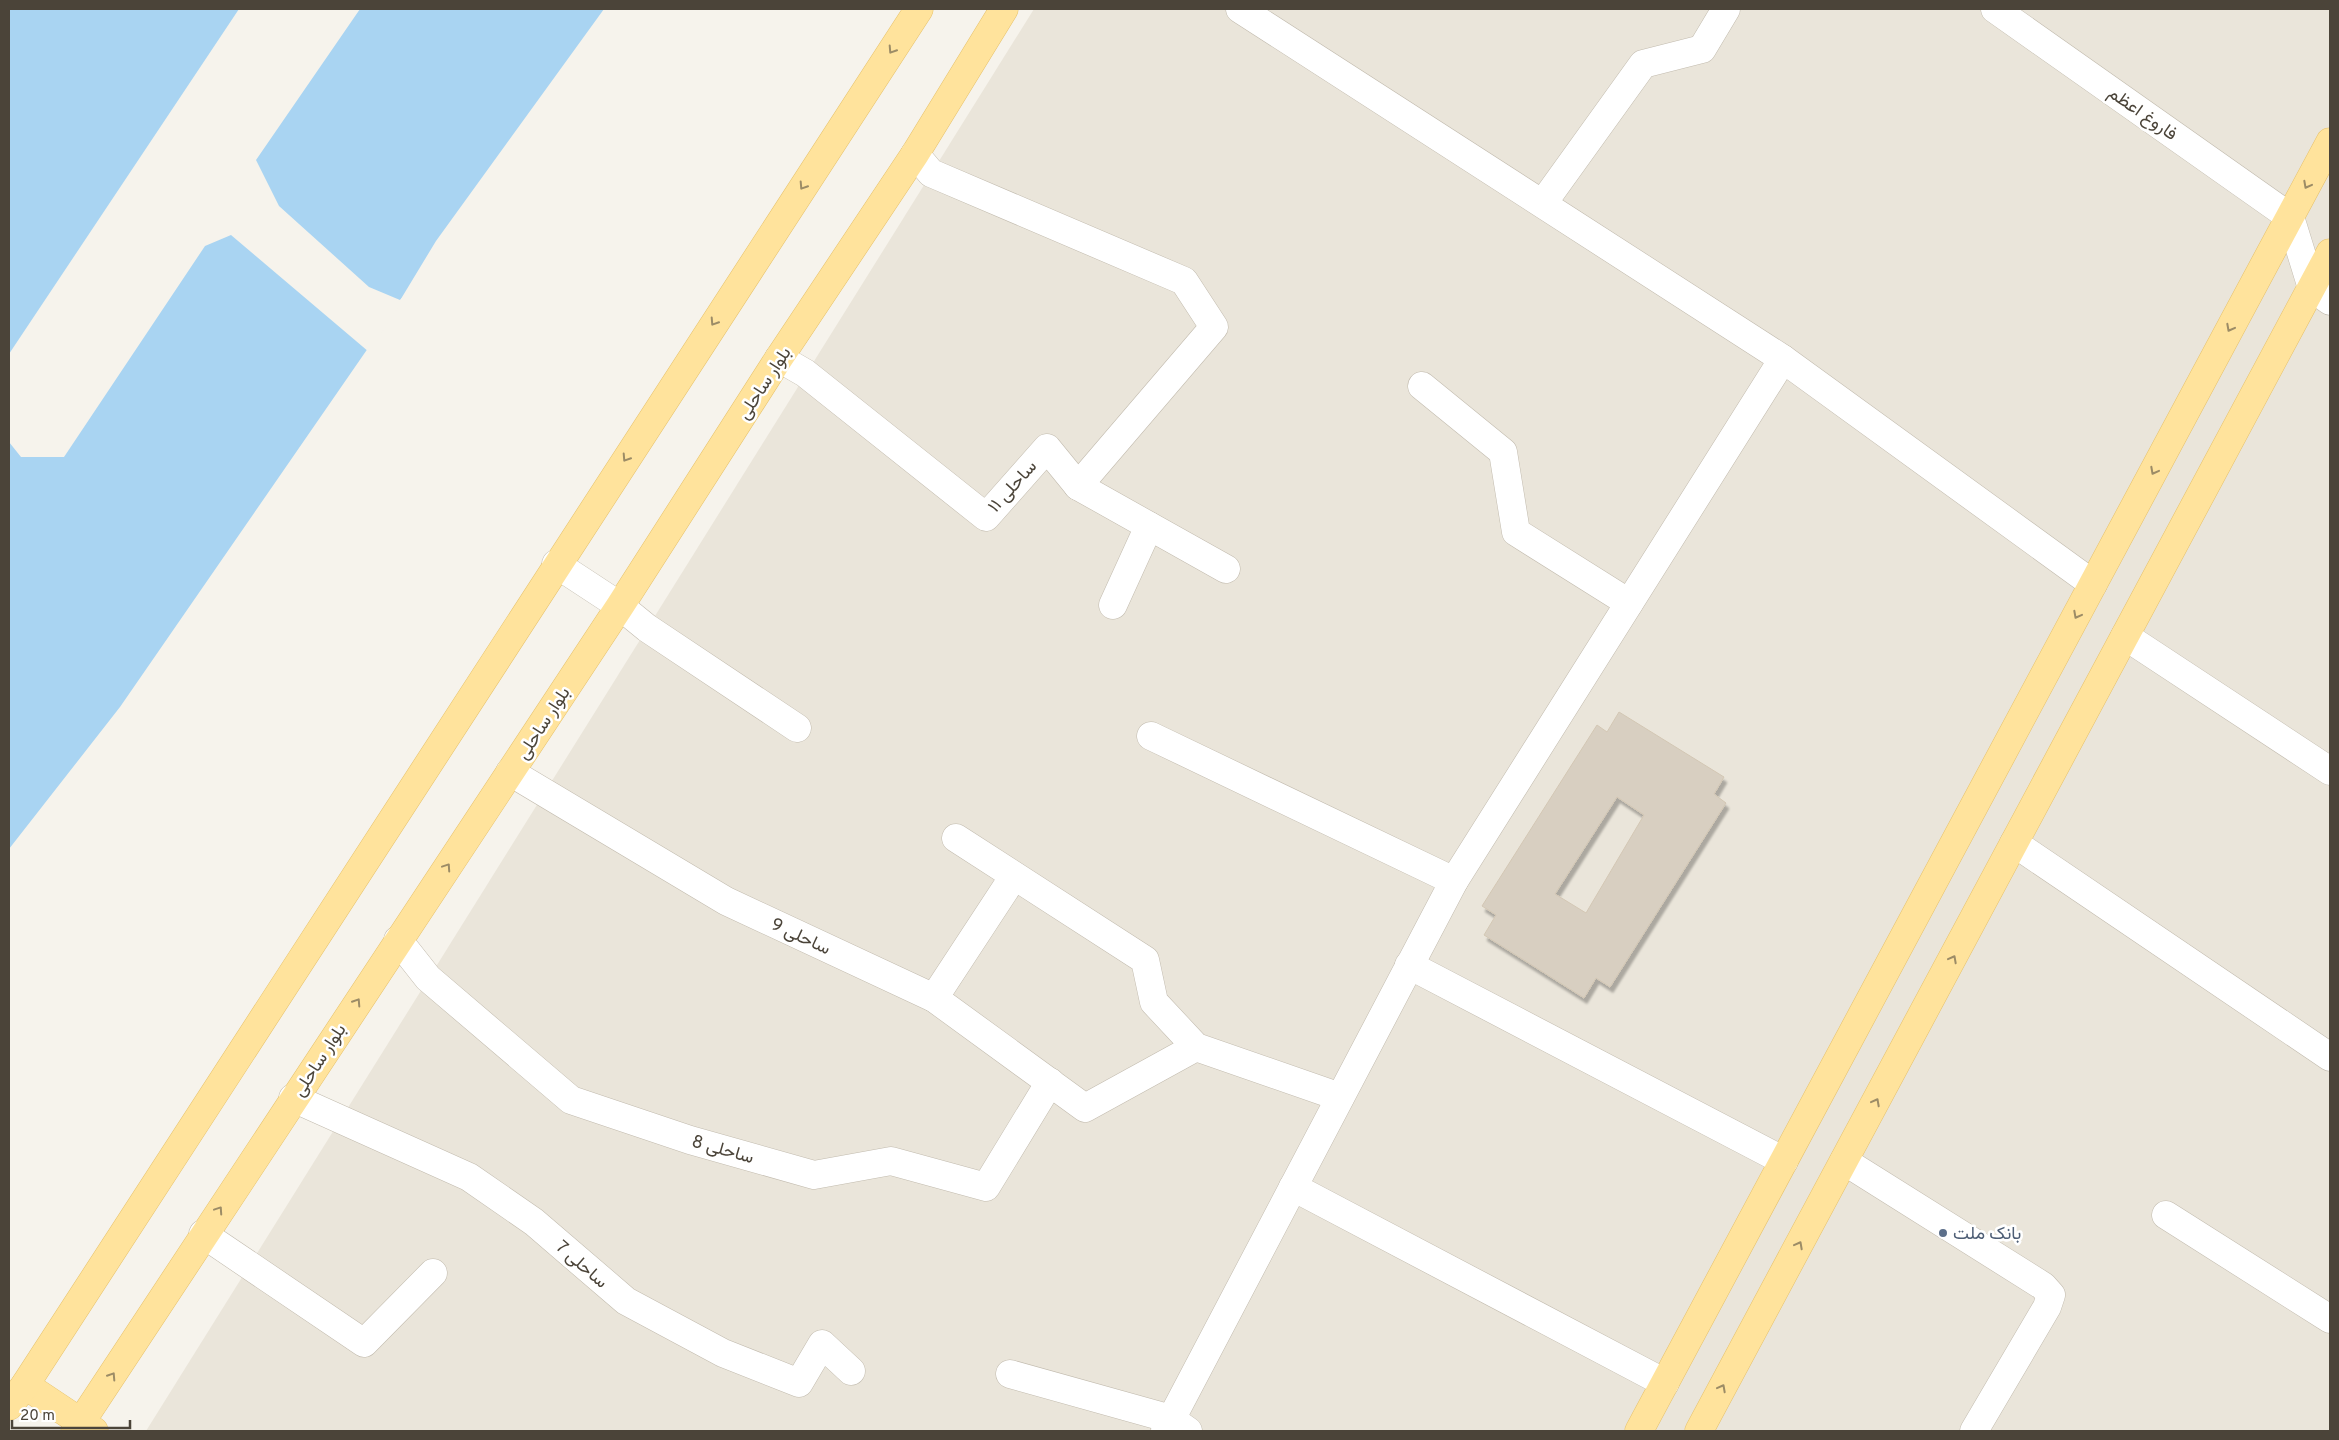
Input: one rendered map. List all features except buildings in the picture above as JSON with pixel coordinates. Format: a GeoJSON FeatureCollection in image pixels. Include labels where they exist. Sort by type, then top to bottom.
{"type":"FeatureCollection","features":[{"type":"Feature","properties":{"kind":"main road"},"geometry":{"type":"LineString","coordinates":[[83,1429],[17,1395],[918,9]]}},
{"type":"Feature","properties":{"kind":"main road","name":"بلوار ساحلی"},"geometry":{"type":"LineString","coordinates":[[83,1429],[203,1234],[620,606],[779,358],[915,154],[1004,9]]}},
{"type":"Feature","properties":{"kind":"main road"},"geometry":{"type":"LineString","coordinates":[[1639,1431],[2330,142]]}},
{"type":"Feature","properties":{"kind":"main road"},"geometry":{"type":"LineString","coordinates":[[1699,1431],[2125,636],[2321,294],[2330,254]]}},
{"type":"Feature","properties":{"kind":"street"},"geometry":{"type":"LineString","coordinates":[[1240,9],[1783,359],[2093,584]]}},
{"type":"Feature","properties":{"kind":"street"},"geometry":{"type":"LineString","coordinates":[[1543,203],[1643,64],[1702,49],[1726,9]]}},
{"type":"Feature","properties":{"kind":"street","name":"فاروغ اعظم"},"geometry":{"type":"LineString","coordinates":[[1995,9],[2290,217]]}},
{"type":"Feature","properties":{"kind":"street"},"geometry":{"type":"LineString","coordinates":[[915,154],[931,173],[1184,282],[1214,327],[1078,486]]}},
{"type":"Feature","properties":{"kind":"street"},"geometry":{"type":"LineString","coordinates":[[2290,217],[2321,294]]}},
{"type":"Feature","properties":{"kind":"street","name":"ساحلی ۱۱"},"geometry":{"type":"LineString","coordinates":[[779,358],[805,374],[986,517],[1047,448],[1078,486],[1226,570]]}},
{"type":"Feature","properties":{"kind":"street"},"geometry":{"type":"LineString","coordinates":[[1010,1374],[1175,1427],[1293,1187],[1454,881],[1783,359]]}},
{"type":"Feature","properties":{"kind":"street"},"geometry":{"type":"LineString","coordinates":[[1422,386],[1503,452],[1516,532],[1629,603]]}},
{"type":"Feature","properties":{"kind":"street"},"geometry":{"type":"LineString","coordinates":[[1113,605],[1149,526]]}},
{"type":"Feature","properties":{"kind":"street"},"geometry":{"type":"LineString","coordinates":[[556,564],[620,606],[647,628],[797,728]]}},
{"type":"Feature","properties":{"kind":"street"},"geometry":{"type":"LineString","coordinates":[[2125,636],[2330,771]]}},
{"type":"Feature","properties":{"kind":"street"},"geometry":{"type":"LineString","coordinates":[[1152,736],[1454,881]]}},
{"type":"Feature","properties":{"kind":"street","name":"ساحلی 9"},"geometry":{"type":"LineString","coordinates":[[510,772],[726,901],[934,998],[1085,1108],[1196,1047]]}},
{"type":"Feature","properties":{"kind":"street"},"geometry":{"type":"LineString","coordinates":[[956,838],[1145,960],[1154,1002],[1196,1047],[1340,1097]]}},
{"type":"Feature","properties":{"kind":"street"},"geometry":{"type":"LineString","coordinates":[[2014,843],[2330,1057]]}},
{"type":"Feature","properties":{"kind":"street"},"geometry":{"type":"LineString","coordinates":[[934,998],[1014,876]]}},
{"type":"Feature","properties":{"kind":"street","name":"ساحلی 8"},"geometry":{"type":"LineString","coordinates":[[398,940],[428,978],[571,1100],[690,1140],[814,1175],[891,1161],[986,1188],[1050,1082]]}},
{"type":"Feature","properties":{"kind":"street"},"geometry":{"type":"LineString","coordinates":[[1409,965],[1784,1161]]}},
{"type":"Feature","properties":{"kind":"street","name":"ساحلی 7"},"geometry":{"type":"LineString","coordinates":[[294,1098],[469,1177],[534,1222],[626,1301],[723,1354],[799,1383],[822,1344],[851,1371]]}},
{"type":"Feature","properties":{"kind":"street"},"geometry":{"type":"LineString","coordinates":[[1844,1161],[2043,1286],[2051,1295],[2047,1307],[1974,1431]]}},
{"type":"Feature","properties":{"kind":"street"},"geometry":{"type":"LineString","coordinates":[[1293,1187],[1665,1383]]}},
{"type":"Feature","properties":{"kind":"street"},"geometry":{"type":"LineString","coordinates":[[2166,1215],[2330,1319]]}},
{"type":"Feature","properties":{"kind":"street"},"geometry":{"type":"LineString","coordinates":[[203,1234],[364,1343],[433,1273]]}},
{"type":"Feature","properties":{"kind":"shaded area"},"geometry":{"type":"Polygon","coordinates":[[[1034,9],[2330,9],[2330,1431],[146,1431],[1034,9]]]}},
{"type":"Feature","properties":{"kind":"water"},"geometry":{"type":"Polygon","coordinates":[[[9,9],[604,9],[436,241],[393,312],[120,707],[9,849],[9,9]]]}},
{"type":"Feature","properties":{"kind":"pier"},"geometry":{"type":"Polygon","coordinates":[[[239,9],[360,9],[256,160],[279,206],[369,287],[400,300],[410,289],[369,352],[231,235],[205,246],[64,457],[21,457],[9,442],[9,354],[239,9]]]}},
{"type":"Feature","properties":{"kind":"place","name":"بانک ملت"},"geometry":{"type":"Point","coordinates":[1943,1233]}}]}
